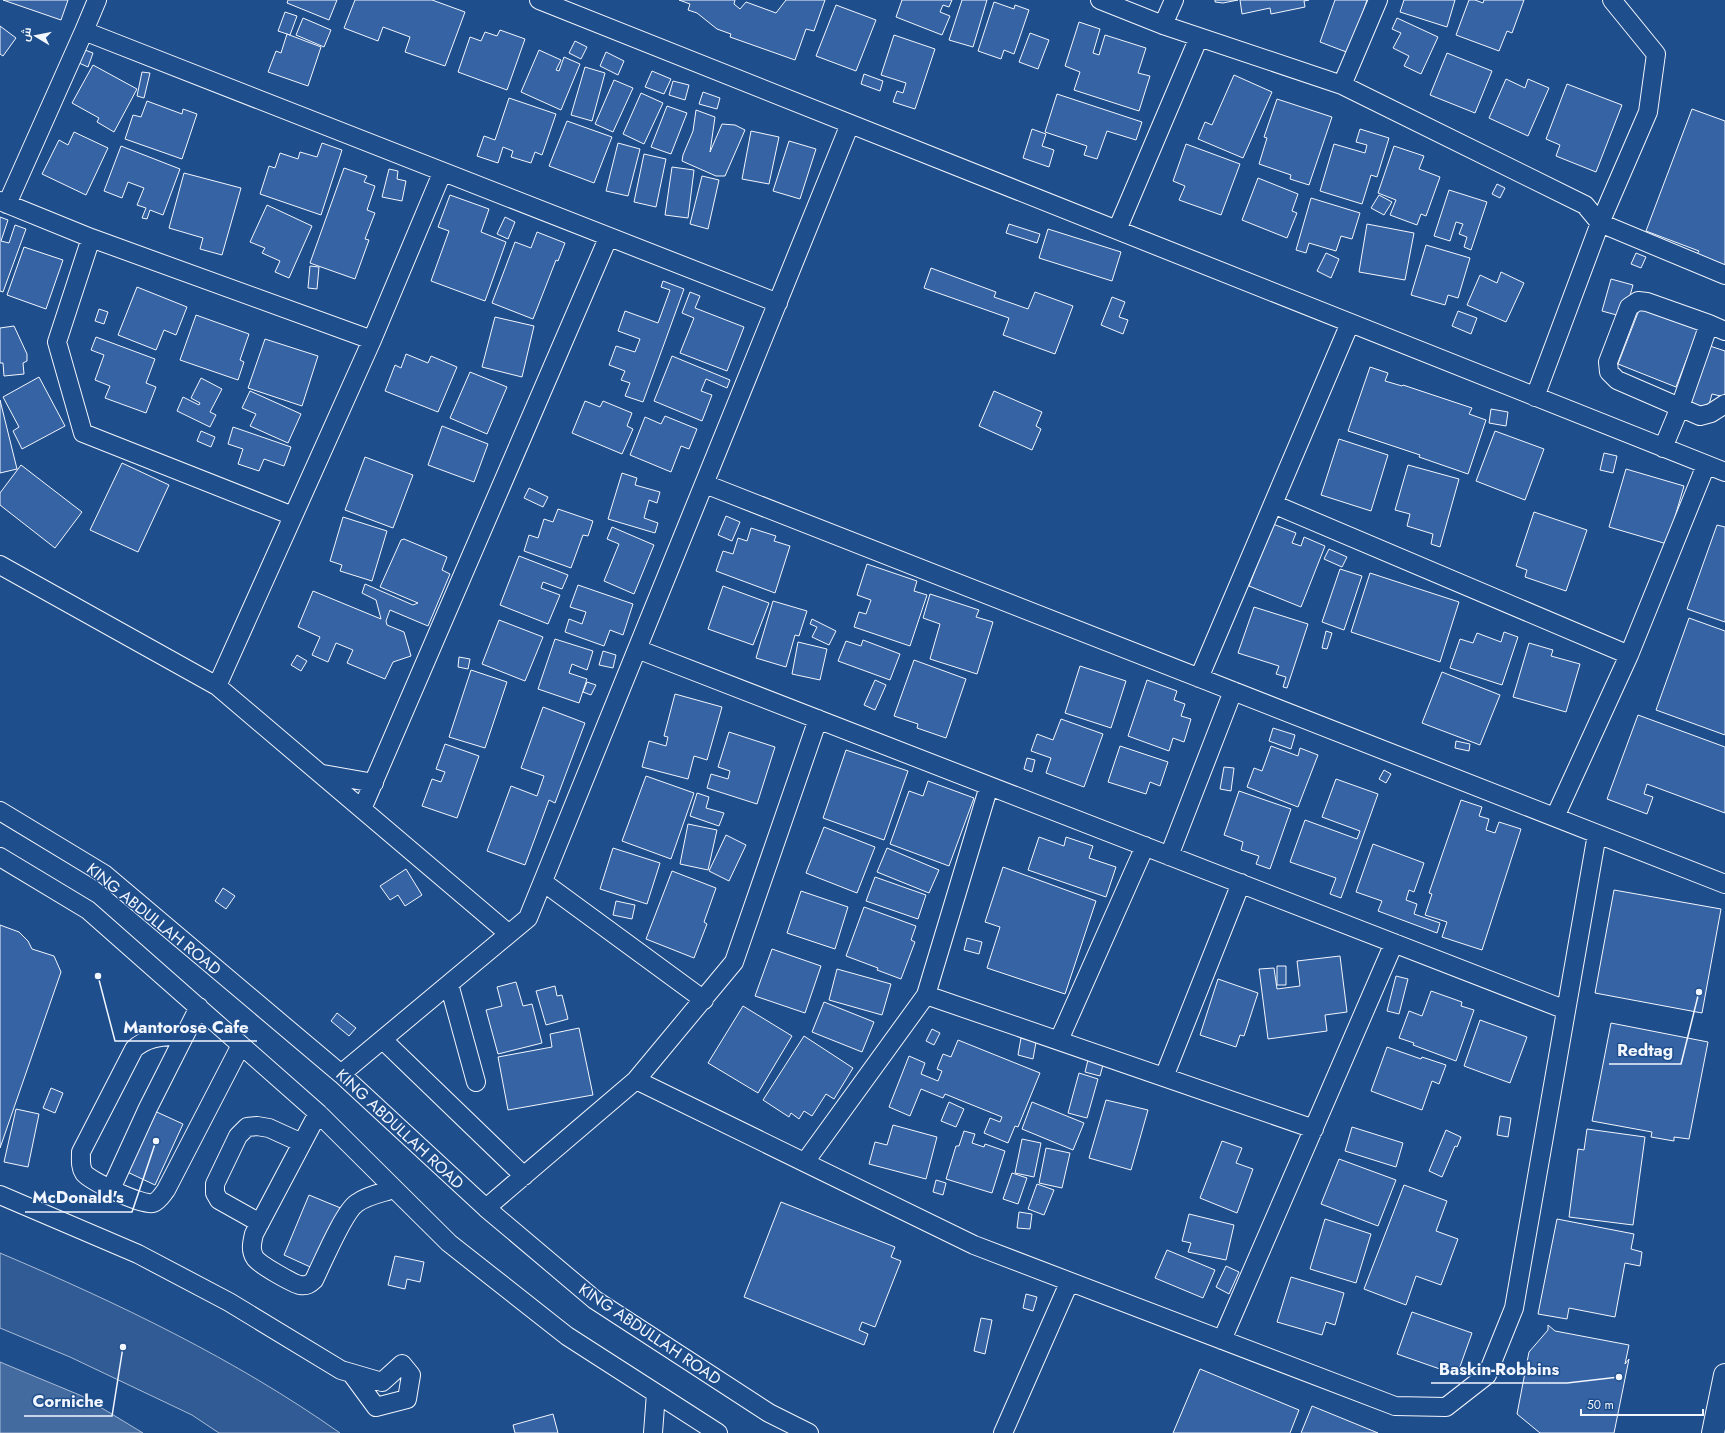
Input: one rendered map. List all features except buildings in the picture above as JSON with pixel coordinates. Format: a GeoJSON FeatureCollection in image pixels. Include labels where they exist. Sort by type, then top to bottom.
{"type":"FeatureCollection","features":[{"type":"Feature","properties":{"kind":"main road"},"geometry":{"type":"LineString","coordinates":[[1712,1427],[1725,1374]]}},
{"type":"Feature","properties":{"kind":"street"},"geometry":{"type":"LineString","coordinates":[[97,0],[4,202],[91,238],[372,340]]}},
{"type":"Feature","properties":{"kind":"street"},"geometry":{"type":"LineString","coordinates":[[539,0],[579,7],[850,124],[1725,472]]}},
{"type":"Feature","properties":{"kind":"street"},"geometry":{"type":"LineString","coordinates":[[1100,0],[1163,25],[1342,85],[1585,205],[1600,223],[1725,276]]}},
{"type":"Feature","properties":{"kind":"street"},"geometry":{"type":"LineString","coordinates":[[1163,25],[1174,0]]}},
{"type":"Feature","properties":{"kind":"street"},"geometry":{"type":"LineString","coordinates":[[1342,85],[1378,0]]}},
{"type":"Feature","properties":{"kind":"street"},"geometry":{"type":"LineString","coordinates":[[1535,396],[1600,223],[1648,112],[1656,54],[1612,0]]}},
{"type":"Feature","properties":{"kind":"street"},"geometry":{"type":"LineString","coordinates":[[84,31],[778,304]]}},
{"type":"Feature","properties":{"kind":"street"},"geometry":{"type":"LineString","coordinates":[[1118,230],[1199,37]]}},
{"type":"Feature","properties":{"kind":"street"},"geometry":{"type":"LineString","coordinates":[[341,1074],[528,918],[850,124]]}},
{"type":"Feature","properties":{"kind":"street"},"geometry":{"type":"LineString","coordinates":[[217,686],[372,340],[442,173]]}},
{"type":"Feature","properties":{"kind":"street"},"geometry":{"type":"LineString","coordinates":[[91,238],[57,342],[82,433],[293,516]]}},
{"type":"Feature","properties":{"kind":"street"},"geometry":{"type":"LineString","coordinates":[[362,809],[608,238]]}},
{"type":"Feature","properties":{"kind":"street"},"geometry":{"type":"LineString","coordinates":[[1663,448],[1680,407],[1717,328],[1647,302],[1638,301],[1629,307],[1608,362],[1609,372],[1617,380],[1680,407],[1700,416],[1711,413],[1725,404]]}},
{"type":"Feature","properties":{"kind":"street"},"geometry":{"type":"LineString","coordinates":[[1199,678],[1350,323]]}},
{"type":"Feature","properties":{"kind":"street"},"geometry":{"type":"LineString","coordinates":[[1555,817],[1629,655],[1706,465]]}},
{"type":"Feature","properties":{"kind":"street"},"geometry":{"type":"LineString","coordinates":[[704,484],[1725,884]]}},
{"type":"Feature","properties":{"kind":"street"},"geometry":{"type":"LineString","coordinates":[[1273,504],[1629,655]]}},
{"type":"Feature","properties":{"kind":"street"},"geometry":{"type":"LineString","coordinates":[[0,565],[217,686],[509,934]]}},
{"type":"Feature","properties":{"kind":"street"},"geometry":{"type":"LineString","coordinates":[[638,649],[1566,1010]]}},
{"type":"Feature","properties":{"kind":"street"},"geometry":{"type":"LineString","coordinates":[[1169,856],[1233,691]]}},
{"type":"Feature","properties":{"kind":"street"},"geometry":{"type":"LineString","coordinates":[[486,1208],[636,1080],[734,962],[818,719]]}},
{"type":"Feature","properties":{"kind":"street"},"geometry":{"type":"LineString","coordinates":[[322,774],[374,783]]}},
{"type":"Feature","properties":{"kind":"street"},"geometry":{"type":"LineString","coordinates":[[805,1162],[926,995],[989,786]]}},
{"type":"Feature","properties":{"kind":"street","name":"KING ABDULLAH ROAD"},"geometry":{"type":"LineString","coordinates":[[0,811],[104,874],[341,1074],[486,1208],[595,1300],[769,1413],[809,1433]]}},
{"type":"Feature","properties":{"kind":"street"},"geometry":{"type":"LineString","coordinates":[[636,1080],[974,1245],[1069,1283],[1395,1406],[1446,1407],[1487,1375],[1514,1308],[1597,834]]}},
{"type":"Feature","properties":{"kind":"street"},"geometry":{"type":"LineString","coordinates":[[1058,1040],[1145,846]]}},
{"type":"Feature","properties":{"kind":"street"},"geometry":{"type":"LineString","coordinates":[[0,857],[88,910],[318,1113],[449,1243],[567,1336],[718,1433]]}},
{"type":"Feature","properties":{"kind":"street"},"geometry":{"type":"LineString","coordinates":[[543,882],[704,1000]]}},
{"type":"Feature","properties":{"kind":"street"},"geometry":{"type":"LineString","coordinates":[[1164,1077],[1240,883]]}},
{"type":"Feature","properties":{"kind":"street"},"geometry":{"type":"LineString","coordinates":[[1222,1340],[1394,943]]}},
{"type":"Feature","properties":{"kind":"street"},"geometry":{"type":"LineString","coordinates":[[449,984],[476,1082]]}},
{"type":"Feature","properties":{"kind":"street"},"geometry":{"type":"LineString","coordinates":[[926,995],[1314,1129]]}},
{"type":"Feature","properties":{"kind":"street"},"geometry":{"type":"LineString","coordinates":[[111,1189],[148,1108],[199,1007]]}},
{"type":"Feature","properties":{"kind":"street"},"geometry":{"type":"LineString","coordinates":[[185,1035],[150,1038],[142,1042],[134,1049],[81,1152],[80,1164],[85,1174],[93,1181],[143,1202],[152,1203],[159,1199],[166,1190],[241,1045]]}},
{"type":"Feature","properties":{"kind":"street"},"geometry":{"type":"LineString","coordinates":[[383,1040],[524,1176]]}},
{"type":"Feature","properties":{"kind":"street"},"geometry":{"type":"LineString","coordinates":[[318,1113],[254,1234],[251,1249],[255,1259],[266,1267],[300,1285],[308,1285],[314,1280],[348,1213],[356,1203],[370,1196],[394,1189]]}},
{"type":"Feature","properties":{"kind":"street"},"geometry":{"type":"LineString","coordinates":[[260,1223],[219,1200],[215,1193],[215,1184],[238,1136],[247,1127],[257,1126],[269,1128],[302,1143]]}},
{"type":"Feature","properties":{"kind":"street"},"geometry":{"type":"LineString","coordinates":[[0,1195],[138,1254],[228,1302],[341,1370],[351,1373]]}},
{"type":"Feature","properties":{"kind":"street"},"geometry":{"type":"LineString","coordinates":[[1003,1433],[1069,1283]]}},
{"type":"Feature","properties":{"kind":"street"},"geometry":{"type":"LineString","coordinates":[[653,1433],[656,1393]]}},
{"type":"Feature","properties":{"kind":"shaded area"},"geometry":{"type":"Polygon","coordinates":[[[0,1253],[132,1312],[175,1334],[259,1381],[340,1433],[219,1433],[192,1415],[70,1357],[0,1328],[0,1253]]]}},
{"type":"Feature","properties":{"kind":"shaded area"},"geometry":{"type":"Polygon","coordinates":[[[0,1362],[82,1396],[143,1433],[0,1433],[0,1362]]]}},
{"type":"Feature","properties":{"kind":"place","name":"Mantorose Cafe"},"geometry":{"type":"Point","coordinates":[98,976]}},
{"type":"Feature","properties":{"kind":"place","name":"Redtag"},"geometry":{"type":"Point","coordinates":[1699,992]}},
{"type":"Feature","properties":{"kind":"place","name":"McDonald's"},"geometry":{"type":"Point","coordinates":[156,1141]}},
{"type":"Feature","properties":{"kind":"place","name":"Corniche"},"geometry":{"type":"Point","coordinates":[123,1347]}},
{"type":"Feature","properties":{"kind":"place","name":"Baskin-Robbins"},"geometry":{"type":"Point","coordinates":[1619,1377]}}]}
